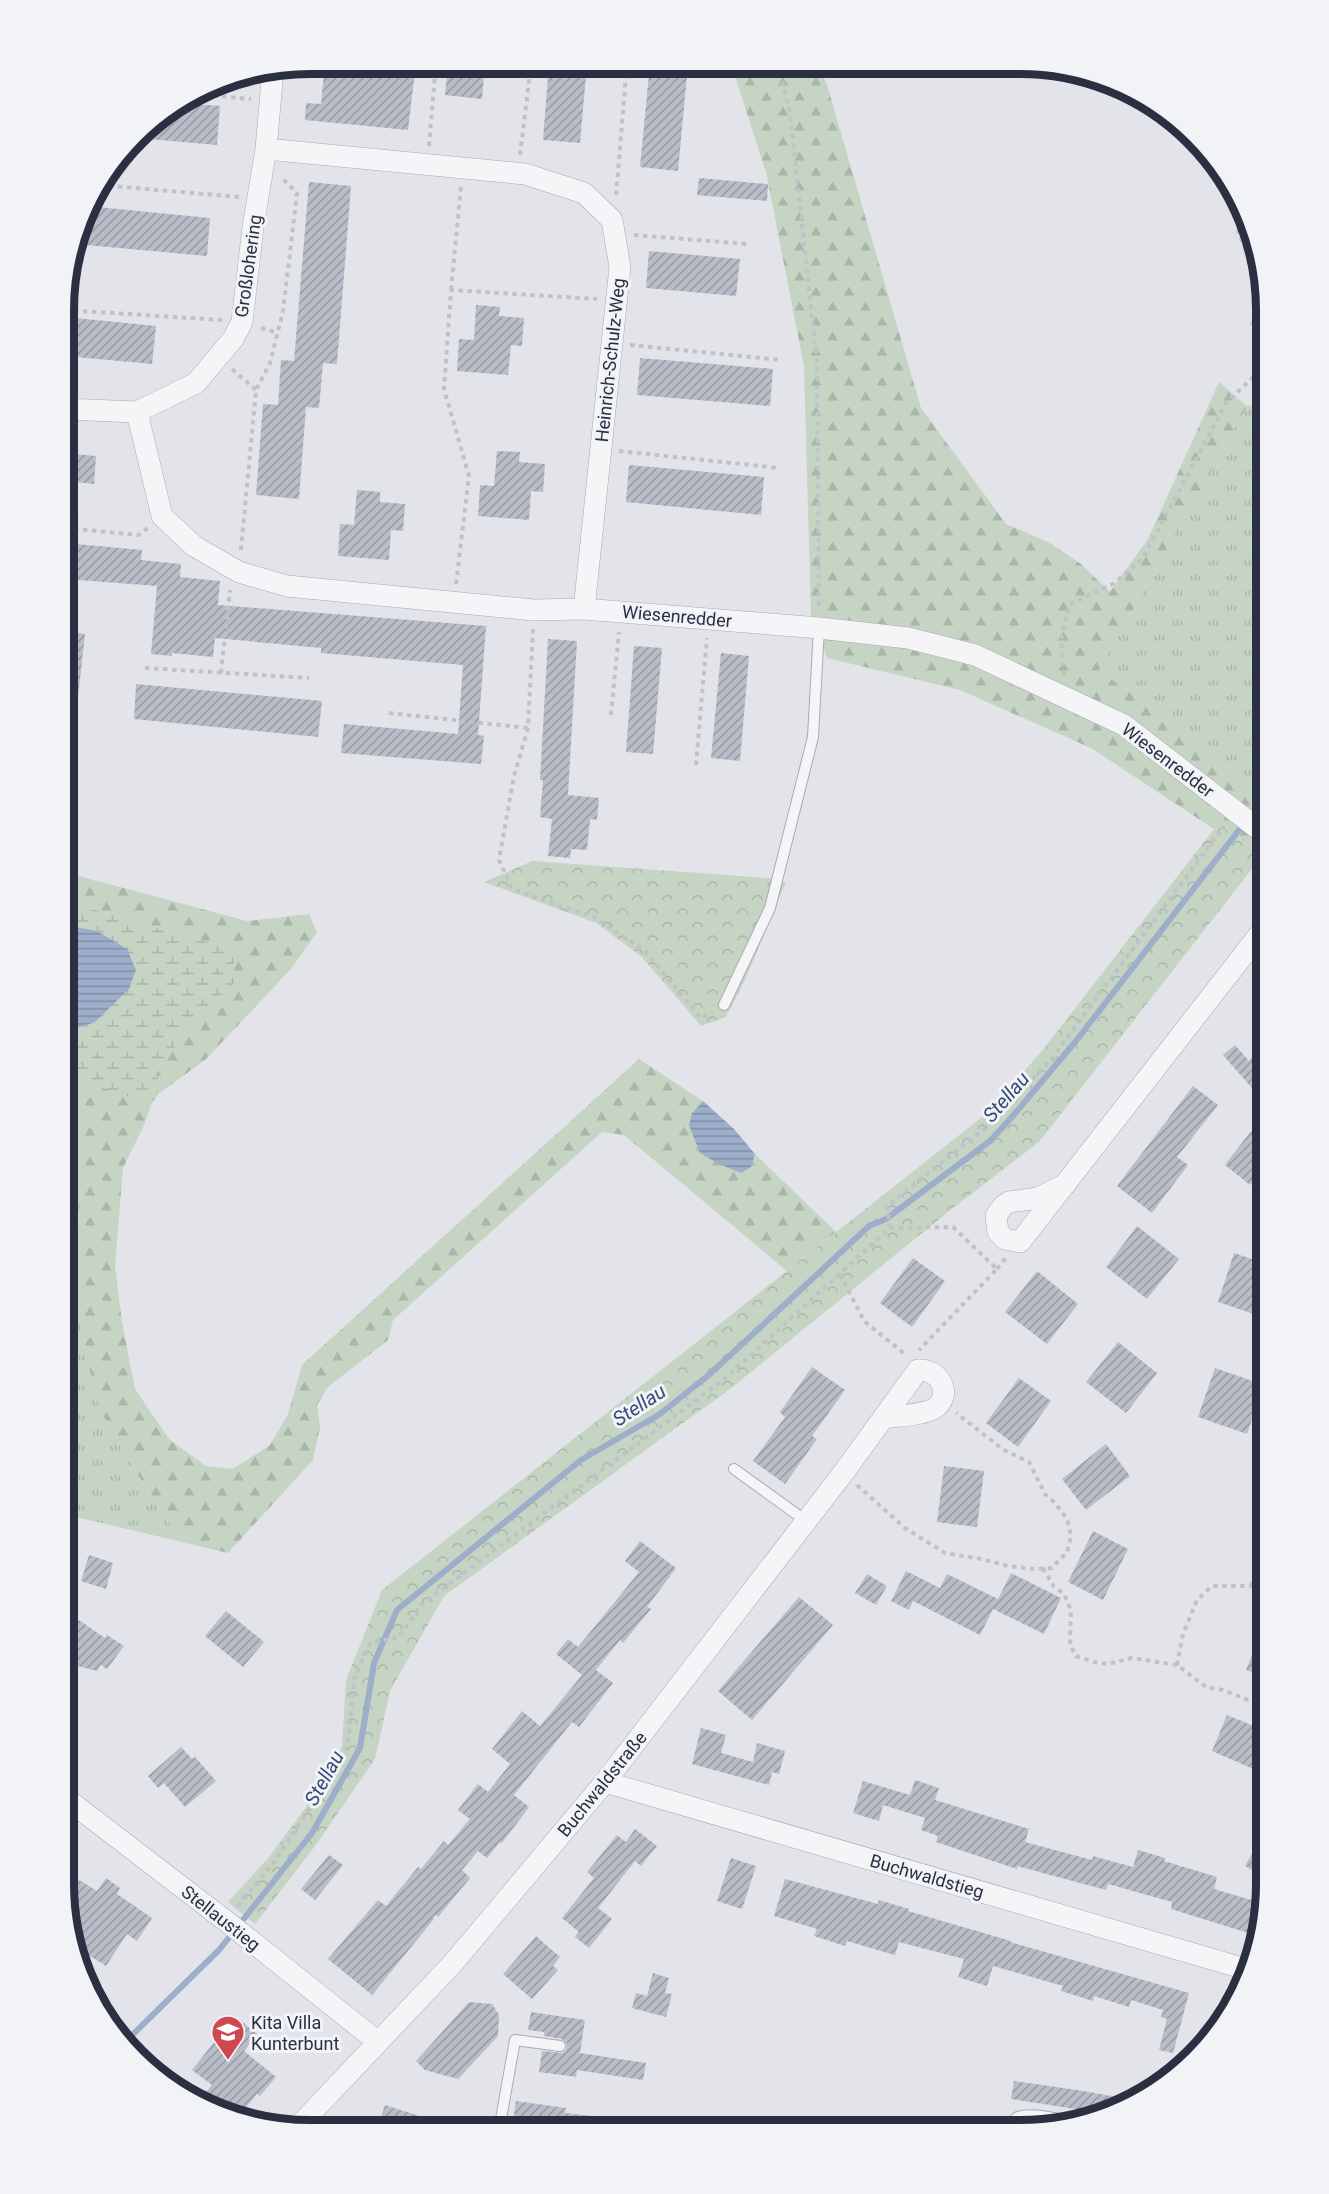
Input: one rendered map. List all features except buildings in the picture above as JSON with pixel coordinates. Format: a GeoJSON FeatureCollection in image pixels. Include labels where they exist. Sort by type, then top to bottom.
{"type":"FeatureCollection","features":[{"type":"Feature","properties":{"kind":"street","name":"Großlohering"},"geometry":{"type":"LineString","coordinates":[[74,409],[137,412],[196,383],[233,339],[242,322],[257,199],[265,154],[272,77]]}},
{"type":"Feature","properties":{"kind":"street"},"geometry":{"type":"LineString","coordinates":[[265,154],[525,174],[584,193],[613,227]]}},
{"type":"Feature","properties":{"kind":"street","name":"Heinrich-Schulz-Weg"},"geometry":{"type":"LineString","coordinates":[[584,609],[620,267],[613,227]]}},
{"type":"Feature","properties":{"kind":"street"},"geometry":{"type":"LineString","coordinates":[[137,412],[162,516]]}},
{"type":"Feature","properties":{"kind":"street","name":"Wiesenredder"},"geometry":{"type":"LineString","coordinates":[[162,516],[194,546],[236,569],[287,586],[533,610],[584,609],[819,628],[908,638],[975,655],[1124,725],[1256,827]]}},
{"type":"Feature","properties":{"kind":"street"},"geometry":{"type":"LineString","coordinates":[[1066,1184],[1256,939]]}},
{"type":"Feature","properties":{"kind":"street"},"geometry":{"type":"LineString","coordinates":[[883,1418],[928,1411],[942,1400],[943,1385],[936,1374],[911,1368]]}},
{"type":"Feature","properties":{"kind":"street","name":"Buchwaldstraße"},"geometry":{"type":"LineString","coordinates":[[304,2120],[454,1962],[606,1782],[844,1472],[883,1418],[911,1368]]}},
{"type":"Feature","properties":{"kind":"street","name":"Buchwaldstieg"},"geometry":{"type":"LineString","coordinates":[[606,1782],[1240,1968]]}},
{"type":"Feature","properties":{"kind":"street","name":"Stellaustieg"},"geometry":{"type":"LineString","coordinates":[[74,1804],[378,2042]]}},
{"type":"Feature","properties":{"kind":"lane"},"geometry":{"type":"LineString","coordinates":[[724,1005],[770,908],[813,737],[819,628]]}},
{"type":"Feature","properties":{"kind":"lane"},"geometry":{"type":"LineString","coordinates":[[734,1469],[806,1521]]}},
{"type":"Feature","properties":{"kind":"lane"},"geometry":{"type":"LineString","coordinates":[[501,2120],[515,2040],[560,2046]]}},
{"type":"Feature","properties":{"kind":"lane"},"geometry":{"type":"LineString","coordinates":[[1014,2120],[1020,2116],[1029,2115],[1050,2118]]}},
{"type":"Feature","properties":{"kind":"path"},"geometry":{"type":"LineString","coordinates":[[427,165],[435,74]]}},
{"type":"Feature","properties":{"kind":"path"},"geometry":{"type":"LineString","coordinates":[[517,174],[530,74]]}},
{"type":"Feature","properties":{"kind":"path"},"geometry":{"type":"LineString","coordinates":[[626,74],[613,227],[747,244]]}},
{"type":"Feature","properties":{"kind":"path"},"geometry":{"type":"LineString","coordinates":[[780,74],[790,113],[817,363],[819,628]]}},
{"type":"Feature","properties":{"kind":"path"},"geometry":{"type":"LineString","coordinates":[[210,95],[270,101]]}},
{"type":"Feature","properties":{"kind":"path"},"geometry":{"type":"LineString","coordinates":[[221,673],[236,569],[256,390],[270,363],[283,311],[297,194],[265,154]]}},
{"type":"Feature","properties":{"kind":"path"},"geometry":{"type":"LineString","coordinates":[[454,603],[469,476],[444,389],[462,168]]}},
{"type":"Feature","properties":{"kind":"path"},"geometry":{"type":"LineString","coordinates":[[109,186],[257,199]]}},
{"type":"Feature","properties":{"kind":"path"},"geometry":{"type":"LineString","coordinates":[[1240,226],[1238,232],[1247,248]]}},
{"type":"Feature","properties":{"kind":"path"},"geometry":{"type":"LineString","coordinates":[[451,290],[616,300]]}},
{"type":"Feature","properties":{"kind":"path"},"geometry":{"type":"LineString","coordinates":[[74,311],[242,322]]}},
{"type":"Feature","properties":{"kind":"path"},"geometry":{"type":"LineString","coordinates":[[612,344],[782,360]]}},
{"type":"Feature","properties":{"kind":"path"},"geometry":{"type":"LineString","coordinates":[[219,357],[256,390]]}},
{"type":"Feature","properties":{"kind":"path"},"geometry":{"type":"LineString","coordinates":[[1066,696],[1061,640],[1069,605],[1115,583],[1143,558],[1226,403],[1256,374]]}},
{"type":"Feature","properties":{"kind":"path"},"geometry":{"type":"LineString","coordinates":[[601,450],[779,468]]}},
{"type":"Feature","properties":{"kind":"path"},"geometry":{"type":"LineString","coordinates":[[74,529],[139,535],[162,516]]}},
{"type":"Feature","properties":{"kind":"path"},"geometry":{"type":"LineString","coordinates":[[533,610],[528,728],[514,776],[499,860],[512,889],[596,918],[646,952],[701,1018],[724,1005]]}},
{"type":"Feature","properties":{"kind":"path"},"geometry":{"type":"LineString","coordinates":[[611,715],[621,612]]}},
{"type":"Feature","properties":{"kind":"path"},"geometry":{"type":"LineString","coordinates":[[696,765],[708,619]]}},
{"type":"Feature","properties":{"kind":"path"},"geometry":{"type":"LineString","coordinates":[[145,668],[309,678]]}},
{"type":"Feature","properties":{"kind":"path"},"geometry":{"type":"LineString","coordinates":[[389,713],[528,728]]}},
{"type":"Feature","properties":{"kind":"path"},"geometry":{"type":"LineString","coordinates":[[890,1228],[887,1206],[995,1120],[1052,1058],[1235,811]]}},
{"type":"Feature","properties":{"kind":"path"},"geometry":{"type":"LineString","coordinates":[[226,1921],[274,1862],[319,1795],[348,1745],[354,1678],[371,1642],[398,1638],[422,1604],[722,1382],[890,1228],[953,1227],[996,1269],[911,1368],[864,1321],[840,1274]]}},
{"type":"Feature","properties":{"kind":"path"},"geometry":{"type":"LineString","coordinates":[[844,1472],[905,1528],[945,1553],[981,1558],[1008,1566],[1052,1568],[1066,1552],[1071,1536],[1067,1519],[1055,1503],[1044,1494],[1029,1462],[1004,1450],[957,1414]]}},
{"type":"Feature","properties":{"kind":"path"},"geometry":{"type":"LineString","coordinates":[[1043,1568],[1054,1587],[1064,1594],[1071,1610],[1070,1645],[1076,1656],[1108,1664],[1132,1658],[1177,1665],[1206,1687],[1223,1690],[1256,1703]]}},
{"type":"Feature","properties":{"kind":"path"},"geometry":{"type":"LineString","coordinates":[[1251,1586],[1256,1574]]}},
{"type":"Feature","properties":{"kind":"path"},"geometry":{"type":"LineString","coordinates":[[1177,1665],[1183,1634],[1197,1600],[1212,1586],[1251,1586],[1256,1590]]}},
{"type":"Feature","properties":{"kind":"green space"},"geometry":{"type":"Polygon","coordinates":[[[734,74],[822,74],[827,85],[921,408],[1006,524],[1050,543],[1081,564],[1110,592],[1148,539],[1219,382],[1247,406],[1099,670],[1256,788],[1256,851],[1224,827],[1214,829],[1091,748],[960,690],[827,658],[811,616],[804,366],[766,172],[734,74]]]}},
{"type":"Feature","properties":{"kind":"green space"},"geometry":{"type":"Polygon","coordinates":[[[1256,405],[1256,788],[1099,670],[1247,406],[1256,405]]]}},
{"type":"Feature","properties":{"kind":"green space"},"geometry":{"type":"Polygon","coordinates":[[[1223,827],[1256,852],[1256,864],[1039,1142],[953,1208],[730,1389],[444,1596],[390,1691],[375,1759],[316,1845],[255,1924],[228,1902],[269,1857],[315,1795],[342,1747],[346,1680],[382,1590],[986,1114],[1042,1051],[1214,829],[1223,827]]]}},
{"type":"Feature","properties":{"kind":"green space"},"geometry":{"type":"Polygon","coordinates":[[[532,861],[768,878],[786,882],[746,978],[726,1017],[701,1026],[642,957],[596,923],[484,882],[532,861]]]}},
{"type":"Feature","properties":{"kind":"green space"},"geometry":{"type":"Polygon","coordinates":[[[74,875],[247,921],[309,914],[317,932],[291,969],[205,1060],[158,1094],[157,1069],[190,1026],[233,949],[74,904],[74,875]]]}},
{"type":"Feature","properties":{"kind":"green space"},"geometry":{"type":"Polygon","coordinates":[[[74,904],[233,949],[235,982],[190,1026],[158,1069],[158,1094],[151,1105],[74,1078],[74,1029],[95,1022],[97,931],[74,927],[74,904]]]}},
{"type":"Feature","properties":{"kind":"green space"},"geometry":{"type":"Polygon","coordinates":[[[639,1059],[703,1101],[692,1113],[751,1167],[755,1154],[836,1232],[787,1271],[624,1135],[602,1132],[393,1320],[388,1340],[328,1387],[317,1405],[320,1427],[313,1460],[228,1553],[182,1542],[136,1472],[99,1408],[81,1333],[75,1262],[81,1195],[74,1190],[74,1078],[151,1105],[123,1168],[115,1266],[122,1322],[135,1389],[169,1439],[206,1466],[233,1469],[270,1445],[288,1414],[302,1365],[639,1059]]]}},
{"type":"Feature","properties":{"kind":"green space"},"geometry":{"type":"Polygon","coordinates":[[[74,1190],[81,1194],[75,1262],[99,1408],[136,1472],[182,1542],[74,1517],[74,1190]]]}},
{"type":"Feature","properties":{"kind":"water"},"geometry":{"type":"Polygon","coordinates":[[[74,927],[97,931],[127,949],[136,970],[129,989],[95,1022],[74,1029],[74,927]]]}},
{"type":"Feature","properties":{"kind":"water"},"geometry":{"type":"Polygon","coordinates":[[[703,1101],[734,1129],[755,1154],[751,1167],[741,1173],[700,1153],[689,1125],[692,1113],[703,1101]]]}},
{"type":"Feature","properties":{"kind":"waterway","name":"Stellau"},"geometry":{"type":"LineString","coordinates":[[130,2037],[219,1950],[312,1833],[360,1748],[374,1663],[397,1610],[581,1460],[660,1414],[710,1374],[869,1226],[886,1219],[990,1141],[1076,1041],[1239,830]]}},
{"type":"Feature","properties":{"kind":"place","name":"Kita Villa Kunterbunt"},"geometry":{"type":"Point","coordinates":[228,2061]}}]}
